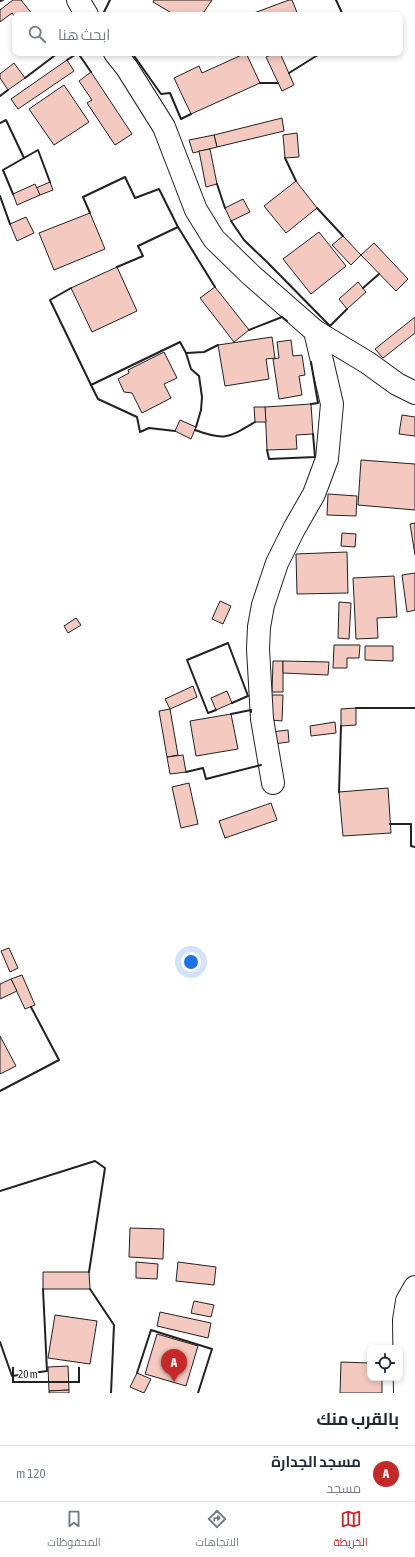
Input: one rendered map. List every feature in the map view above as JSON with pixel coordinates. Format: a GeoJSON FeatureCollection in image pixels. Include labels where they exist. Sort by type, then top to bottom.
{"type":"FeatureCollection","features":[{"type":"Feature","properties":{"kind":"street"},"geometry":{"type":"LineString","coordinates":[[78,0],[85,12]]}},
{"type":"Feature","properties":{"kind":"street"},"geometry":{"type":"LineString","coordinates":[[117,56],[127,68],[164,127],[196,210],[214,239],[314,331],[368,363],[397,384],[415,393]]}},
{"type":"Feature","properties":{"kind":"street"},"geometry":{"type":"LineString","coordinates":[[273,784],[262,719],[258,627],[265,598],[277,562],[314,494],[327,459],[332,404],[314,331]]}},
{"type":"Feature","properties":{"kind":"street"},"geometry":{"type":"LineString","coordinates":[[404,1393],[404,1320],[407,1301],[415,1287]]}},
{"type":"Feature","properties":{"kind":"building"},"geometry":{"type":"Polygon","coordinates":[[[13,0],[21,0],[31,12],[12,12],[0,22],[0,10],[13,0]]]}},
{"type":"Feature","properties":{"kind":"building"},"geometry":{"type":"Polygon","coordinates":[[[154,0],[212,0],[204,12],[170,12],[153,2],[154,0]]]}},
{"type":"Feature","properties":{"kind":"building"},"geometry":{"type":"Polygon","coordinates":[[[292,0],[297,12],[257,12],[292,0]]]}},
{"type":"Feature","properties":{"kind":"building"},"geometry":{"type":"Polygon","coordinates":[[[239,56],[247,56],[260,83],[191,114],[174,78],[199,66],[202,73],[239,56]]]}},
{"type":"Feature","properties":{"kind":"building"},"geometry":{"type":"Polygon","coordinates":[[[281,56],[294,85],[282,91],[266,57],[281,56]]]}},
{"type":"Feature","properties":{"kind":"building"},"geometry":{"type":"Polygon","coordinates":[[[67,60],[74,71],[18,109],[11,99],[67,60]]]}},
{"type":"Feature","properties":{"kind":"building"},"geometry":{"type":"Polygon","coordinates":[[[14,63],[25,78],[8,90],[0,78],[0,74],[14,63]]]}},
{"type":"Feature","properties":{"kind":"building"},"geometry":{"type":"Polygon","coordinates":[[[91,72],[132,134],[115,145],[87,103],[92,100],[79,81],[91,72]]]}},
{"type":"Feature","properties":{"kind":"building"},"geometry":{"type":"Polygon","coordinates":[[[64,85],[89,122],[54,145],[29,109],[64,85]]]}},
{"type":"Feature","properties":{"kind":"building"},"geometry":{"type":"Polygon","coordinates":[[[282,118],[284,131],[217,147],[214,135],[282,118]]]}},
{"type":"Feature","properties":{"kind":"building"},"geometry":{"type":"Polygon","coordinates":[[[297,133],[299,157],[285,158],[283,135],[297,133]]]}},
{"type":"Feature","properties":{"kind":"building"},"geometry":{"type":"Polygon","coordinates":[[[214,135],[217,147],[193,153],[189,140],[214,135]]]}},
{"type":"Feature","properties":{"kind":"building"},"geometry":{"type":"Polygon","coordinates":[[[210,149],[217,184],[206,187],[199,151],[210,149]]]}},
{"type":"Feature","properties":{"kind":"building"},"geometry":{"type":"Polygon","coordinates":[[[296,181],[317,208],[286,233],[264,206],[296,181]]]}},
{"type":"Feature","properties":{"kind":"building"},"geometry":{"type":"Polygon","coordinates":[[[50,182],[53,190],[40,195],[36,188],[50,182]]]}},
{"type":"Feature","properties":{"kind":"building"},"geometry":{"type":"Polygon","coordinates":[[[35,184],[40,195],[17,205],[13,194],[35,184]]]}},
{"type":"Feature","properties":{"kind":"building"},"geometry":{"type":"Polygon","coordinates":[[[243,199],[250,212],[231,221],[225,208],[243,199]]]}},
{"type":"Feature","properties":{"kind":"building"},"geometry":{"type":"Polygon","coordinates":[[[90,213],[105,249],[54,270],[39,233],[90,213]]]}},
{"type":"Feature","properties":{"kind":"building"},"geometry":{"type":"Polygon","coordinates":[[[26,217],[34,233],[17,241],[10,224],[26,217]]]}},
{"type":"Feature","properties":{"kind":"building"},"geometry":{"type":"Polygon","coordinates":[[[319,232],[346,266],[311,294],[283,259],[319,232]]]}},
{"type":"Feature","properties":{"kind":"building"},"geometry":{"type":"Polygon","coordinates":[[[343,236],[361,255],[351,265],[332,245],[343,236]]]}},
{"type":"Feature","properties":{"kind":"building"},"geometry":{"type":"Polygon","coordinates":[[[374,243],[408,279],[396,291],[361,255],[374,243]]]}},
{"type":"Feature","properties":{"kind":"building"},"geometry":{"type":"Polygon","coordinates":[[[117,267],[137,311],[92,332],[71,288],[117,267]]]}},
{"type":"Feature","properties":{"kind":"building"},"geometry":{"type":"Polygon","coordinates":[[[358,282],[366,292],[347,309],[339,299],[358,282]]]}},
{"type":"Feature","properties":{"kind":"building"},"geometry":{"type":"Polygon","coordinates":[[[215,287],[249,330],[234,342],[200,298],[215,287]]]}},
{"type":"Feature","properties":{"kind":"building"},"geometry":{"type":"Polygon","coordinates":[[[415,317],[415,333],[383,358],[375,349],[415,317]]]}},
{"type":"Feature","properties":{"kind":"building"},"geometry":{"type":"Polygon","coordinates":[[[272,337],[275,358],[266,359],[269,379],[225,386],[218,345],[272,337]]]}},
{"type":"Feature","properties":{"kind":"building"},"geometry":{"type":"Polygon","coordinates":[[[291,340],[293,356],[302,355],[305,375],[299,376],[302,395],[279,399],[273,359],[279,358],[277,342],[291,340]]]}},
{"type":"Feature","properties":{"kind":"building"},"geometry":{"type":"Polygon","coordinates":[[[164,352],[177,378],[164,384],[171,398],[142,413],[132,393],[124,392],[118,379],[129,373],[128,370],[164,352]]]}},
{"type":"Feature","properties":{"kind":"building"},"geometry":{"type":"Polygon","coordinates":[[[311,404],[313,434],[296,435],[297,449],[267,450],[265,407],[311,404]]]}},
{"type":"Feature","properties":{"kind":"building"},"geometry":{"type":"Polygon","coordinates":[[[254,407],[265,407],[266,422],[255,422],[254,407]]]}},
{"type":"Feature","properties":{"kind":"building"},"geometry":{"type":"Polygon","coordinates":[[[402,415],[415,417],[415,436],[399,434],[402,415]]]}},
{"type":"Feature","properties":{"kind":"building"},"geometry":{"type":"Polygon","coordinates":[[[180,420],[196,427],[191,439],[175,431],[180,420]]]}},
{"type":"Feature","properties":{"kind":"building"},"geometry":{"type":"Polygon","coordinates":[[[361,460],[415,464],[415,510],[358,505],[361,460]]]}},
{"type":"Feature","properties":{"kind":"building"},"geometry":{"type":"Polygon","coordinates":[[[328,494],[357,496],[356,516],[327,515],[328,494]]]}},
{"type":"Feature","properties":{"kind":"building"},"geometry":{"type":"Polygon","coordinates":[[[415,523],[415,555],[410,524],[415,523]]]}},
{"type":"Feature","properties":{"kind":"building"},"geometry":{"type":"Polygon","coordinates":[[[342,533],[356,534],[355,547],[341,546],[342,533]]]}},
{"type":"Feature","properties":{"kind":"building"},"geometry":{"type":"Polygon","coordinates":[[[347,552],[348,593],[297,594],[296,554],[347,552]]]}},
{"type":"Feature","properties":{"kind":"building"},"geometry":{"type":"Polygon","coordinates":[[[415,573],[415,610],[407,612],[402,575],[415,573]]]}},
{"type":"Feature","properties":{"kind":"building"},"geometry":{"type":"Polygon","coordinates":[[[394,576],[397,617],[377,618],[378,638],[356,639],[353,578],[394,576]]]}},
{"type":"Feature","properties":{"kind":"building"},"geometry":{"type":"Polygon","coordinates":[[[220,601],[231,606],[223,624],[212,619],[220,601]]]}},
{"type":"Feature","properties":{"kind":"building"},"geometry":{"type":"Polygon","coordinates":[[[339,602],[351,603],[349,639],[338,638],[339,602]]]}},
{"type":"Feature","properties":{"kind":"building"},"geometry":{"type":"Polygon","coordinates":[[[76,618],[81,625],[68,633],[64,626],[76,618]]]}},
{"type":"Feature","properties":{"kind":"building"},"geometry":{"type":"Polygon","coordinates":[[[334,645],[360,645],[359,658],[347,658],[347,668],[333,668],[334,645]]]}},
{"type":"Feature","properties":{"kind":"building"},"geometry":{"type":"Polygon","coordinates":[[[365,646],[393,646],[393,661],[365,660],[365,646]]]}},
{"type":"Feature","properties":{"kind":"building"},"geometry":{"type":"Polygon","coordinates":[[[273,661],[283,661],[283,692],[272,692],[273,661]]]}},
{"type":"Feature","properties":{"kind":"building"},"geometry":{"type":"Polygon","coordinates":[[[283,661],[329,662],[328,675],[283,673],[283,661]]]}},
{"type":"Feature","properties":{"kind":"building"},"geometry":{"type":"Polygon","coordinates":[[[193,686],[197,697],[170,709],[165,699],[193,686]]]}},
{"type":"Feature","properties":{"kind":"building"},"geometry":{"type":"Polygon","coordinates":[[[227,691],[232,703],[216,710],[211,698],[227,691]]]}},
{"type":"Feature","properties":{"kind":"building"},"geometry":{"type":"Polygon","coordinates":[[[272,695],[283,695],[282,721],[270,720],[272,695]]]}},
{"type":"Feature","properties":{"kind":"building"},"geometry":{"type":"Polygon","coordinates":[[[356,708],[356,725],[341,726],[341,709],[356,708]]]}},
{"type":"Feature","properties":{"kind":"building"},"geometry":{"type":"Polygon","coordinates":[[[170,709],[178,755],[167,757],[159,711],[170,709]]]}},
{"type":"Feature","properties":{"kind":"building"},"geometry":{"type":"Polygon","coordinates":[[[231,714],[238,749],[196,756],[190,721],[231,714]]]}},
{"type":"Feature","properties":{"kind":"building"},"geometry":{"type":"Polygon","coordinates":[[[335,722],[336,733],[311,736],[310,726],[335,722]]]}},
{"type":"Feature","properties":{"kind":"building"},"geometry":{"type":"Polygon","coordinates":[[[288,730],[289,742],[273,744],[271,732],[288,730]]]}},
{"type":"Feature","properties":{"kind":"building"},"geometry":{"type":"Polygon","coordinates":[[[183,755],[186,772],[170,774],[167,757],[183,755]]]}},
{"type":"Feature","properties":{"kind":"building"},"geometry":{"type":"Polygon","coordinates":[[[189,783],[198,824],[181,828],[172,787],[189,783]]]}},
{"type":"Feature","properties":{"kind":"building"},"geometry":{"type":"Polygon","coordinates":[[[388,788],[391,833],[343,836],[339,792],[388,788]]]}},
{"type":"Feature","properties":{"kind":"building"},"geometry":{"type":"Polygon","coordinates":[[[271,803],[277,820],[225,838],[219,821],[271,803]]]}},
{"type":"Feature","properties":{"kind":"building"},"geometry":{"type":"Polygon","coordinates":[[[9,948],[18,968],[10,972],[1,951],[9,948]]]}},
{"type":"Feature","properties":{"kind":"building"},"geometry":{"type":"Polygon","coordinates":[[[22,975],[35,1005],[25,1009],[11,979],[22,975]]]}},
{"type":"Feature","properties":{"kind":"building"},"geometry":{"type":"Polygon","coordinates":[[[11,979],[17,991],[0,999],[0,984],[11,979]]]}},
{"type":"Feature","properties":{"kind":"building"},"geometry":{"type":"Polygon","coordinates":[[[0,1036],[16,1066],[0,1074],[0,1036]]]}},
{"type":"Feature","properties":{"kind":"building"},"geometry":{"type":"Polygon","coordinates":[[[130,1228],[164,1229],[163,1259],[129,1257],[130,1228]]]}},
{"type":"Feature","properties":{"kind":"building"},"geometry":{"type":"Polygon","coordinates":[[[136,1262],[158,1264],[157,1279],[136,1278],[136,1262]]]}},
{"type":"Feature","properties":{"kind":"building"},"geometry":{"type":"Polygon","coordinates":[[[178,1262],[216,1267],[214,1285],[176,1281],[178,1262]]]}},
{"type":"Feature","properties":{"kind":"building"},"geometry":{"type":"Polygon","coordinates":[[[43,1272],[89,1272],[90,1289],[43,1289],[43,1272]]]}},
{"type":"Feature","properties":{"kind":"building"},"geometry":{"type":"Polygon","coordinates":[[[194,1301],[214,1305],[211,1317],[191,1313],[194,1301]]]}},
{"type":"Feature","properties":{"kind":"building"},"geometry":{"type":"Polygon","coordinates":[[[160,1312],[211,1323],[208,1338],[157,1326],[160,1312]]]}},
{"type":"Feature","properties":{"kind":"building"},"geometry":{"type":"Polygon","coordinates":[[[55,1315],[97,1321],[90,1364],[48,1358],[55,1315]]]}},
{"type":"Feature","properties":{"kind":"building"},"geometry":{"type":"Polygon","coordinates":[[[157,1334],[198,1346],[186,1386],[145,1374],[157,1334]]]}},
{"type":"Feature","properties":{"kind":"building"},"geometry":{"type":"Polygon","coordinates":[[[341,1362],[367,1363],[367,1381],[382,1381],[382,1393],[340,1393],[341,1362]]]}},
{"type":"Feature","properties":{"kind":"building"},"geometry":{"type":"Polygon","coordinates":[[[68,1366],[69,1390],[49,1391],[48,1367],[68,1366]]]}},
{"type":"Feature","properties":{"kind":"building"},"geometry":{"type":"Polygon","coordinates":[[[137,1373],[151,1379],[144,1393],[130,1387],[137,1373]]]}},
{"type":"Feature","properties":{"kind":"building"},"geometry":{"type":"Polygon","coordinates":[[[69,1390],[69,1393],[49,1393],[49,1391],[69,1390]]]}},
{"type":"Feature","properties":{"kind":"wall"},"geometry":{"type":"LineString","coordinates":[[104,12],[110,0]]}},
{"type":"Feature","properties":{"kind":"wall"},"geometry":{"type":"LineString","coordinates":[[336,0],[342,12]]}},
{"type":"Feature","properties":{"kind":"wall"},"geometry":{"type":"LineString","coordinates":[[25,78],[54,56]]}},
{"type":"Feature","properties":{"kind":"wall"},"geometry":{"type":"LineString","coordinates":[[67,60],[73,56]]}},
{"type":"Feature","properties":{"kind":"wall"},"geometry":{"type":"LineString","coordinates":[[80,56],[91,72]]}},
{"type":"Feature","properties":{"kind":"wall"},"geometry":{"type":"LineString","coordinates":[[134,56],[161,94],[170,93],[181,119],[191,114]]}},
{"type":"Feature","properties":{"kind":"wall"},"geometry":{"type":"LineString","coordinates":[[289,73],[316,56]]}},
{"type":"Feature","properties":{"kind":"wall"},"geometry":{"type":"LineString","coordinates":[[260,83],[278,83]]}},
{"type":"Feature","properties":{"kind":"wall"},"geometry":{"type":"LineString","coordinates":[[0,96],[8,90]]}},
{"type":"Feature","properties":{"kind":"wall"},"geometry":{"type":"LineString","coordinates":[[0,123],[6,120],[24,158]]}},
{"type":"Feature","properties":{"kind":"wall"},"geometry":{"type":"LineString","coordinates":[[13,194],[3,170],[38,150],[50,182]]}},
{"type":"Feature","properties":{"kind":"wall"},"geometry":{"type":"LineString","coordinates":[[285,158],[296,181]]}},
{"type":"Feature","properties":{"kind":"wall"},"geometry":{"type":"LineString","coordinates":[[90,213],[83,197],[125,177],[135,198],[159,189],[178,227]]}},
{"type":"Feature","properties":{"kind":"wall"},"geometry":{"type":"LineString","coordinates":[[217,184],[225,208]]}},
{"type":"Feature","properties":{"kind":"wall"},"geometry":{"type":"LineString","coordinates":[[0,196],[10,224]]}},
{"type":"Feature","properties":{"kind":"wall"},"geometry":{"type":"LineString","coordinates":[[317,208],[343,236]]}},
{"type":"Feature","properties":{"kind":"wall"},"geometry":{"type":"LineString","coordinates":[[231,221],[244,240],[330,326],[347,309]]}},
{"type":"Feature","properties":{"kind":"wall"},"geometry":{"type":"LineString","coordinates":[[117,267],[143,256],[138,246],[178,227],[215,287]]}},
{"type":"Feature","properties":{"kind":"wall"},"geometry":{"type":"LineString","coordinates":[[363,288],[379,274]]}},
{"type":"Feature","properties":{"kind":"wall"},"geometry":{"type":"LineString","coordinates":[[71,288],[50,300],[91,385]]}},
{"type":"Feature","properties":{"kind":"wall"},"geometry":{"type":"LineString","coordinates":[[249,330],[282,317],[287,321]]}},
{"type":"Feature","properties":{"kind":"wall"},"geometry":{"type":"LineString","coordinates":[[175,431],[149,428],[140,432],[137,417],[98,399],[91,385],[180,342],[186,353],[204,352],[218,345]]}},
{"type":"Feature","properties":{"kind":"wall"},"geometry":{"type":"LineString","coordinates":[[186,353],[191,369],[199,376],[202,397],[201,410],[196,427]]}},
{"type":"Feature","properties":{"kind":"wall"},"geometry":{"type":"LineString","coordinates":[[311,362],[318,403],[311,404]]}},
{"type":"Feature","properties":{"kind":"wall"},"geometry":{"type":"LineString","coordinates":[[195,430],[220,437],[238,432],[255,422]]}},
{"type":"Feature","properties":{"kind":"wall"},"geometry":{"type":"LineString","coordinates":[[267,450],[269,459],[315,457],[313,434]]}},
{"type":"Feature","properties":{"kind":"wall"},"geometry":{"type":"LineString","coordinates":[[216,710],[208,713],[187,660],[228,643],[248,696],[232,703]]}},
{"type":"Feature","properties":{"kind":"wall"},"geometry":{"type":"LineString","coordinates":[[356,708],[415,708]]}},
{"type":"Feature","properties":{"kind":"wall"},"geometry":{"type":"LineString","coordinates":[[231,714],[251,710],[251,712]]}},
{"type":"Feature","properties":{"kind":"wall"},"geometry":{"type":"LineString","coordinates":[[339,792],[341,726]]}},
{"type":"Feature","properties":{"kind":"wall"},"geometry":{"type":"LineString","coordinates":[[186,772],[203,768],[206,779],[261,765]]}},
{"type":"Feature","properties":{"kind":"wall"},"geometry":{"type":"LineString","coordinates":[[390,824],[411,824],[411,846],[415,847]]}},
{"type":"Feature","properties":{"kind":"wall"},"geometry":{"type":"LineString","coordinates":[[0,1091],[59,1060],[31,1007]]}},
{"type":"Feature","properties":{"kind":"wall"},"geometry":{"type":"LineString","coordinates":[[0,1191],[95,1161],[105,1168],[89,1272]]}},
{"type":"Feature","properties":{"kind":"wall"},"geometry":{"type":"LineString","coordinates":[[0,1342],[12,1376],[47,1371],[43,1289]]}},
{"type":"Feature","properties":{"kind":"wall"},"geometry":{"type":"LineString","coordinates":[[90,1289],[114,1325],[111,1393]]}},
{"type":"Feature","properties":{"kind":"wall"},"geometry":{"type":"LineString","coordinates":[[137,1373],[151,1330],[212,1349],[198,1393]]}},
{"type":"Feature","properties":{"kind":"place","name":"مسجد الجدارة"},"geometry":{"type":"Point","coordinates":[174,1382]}}]}
